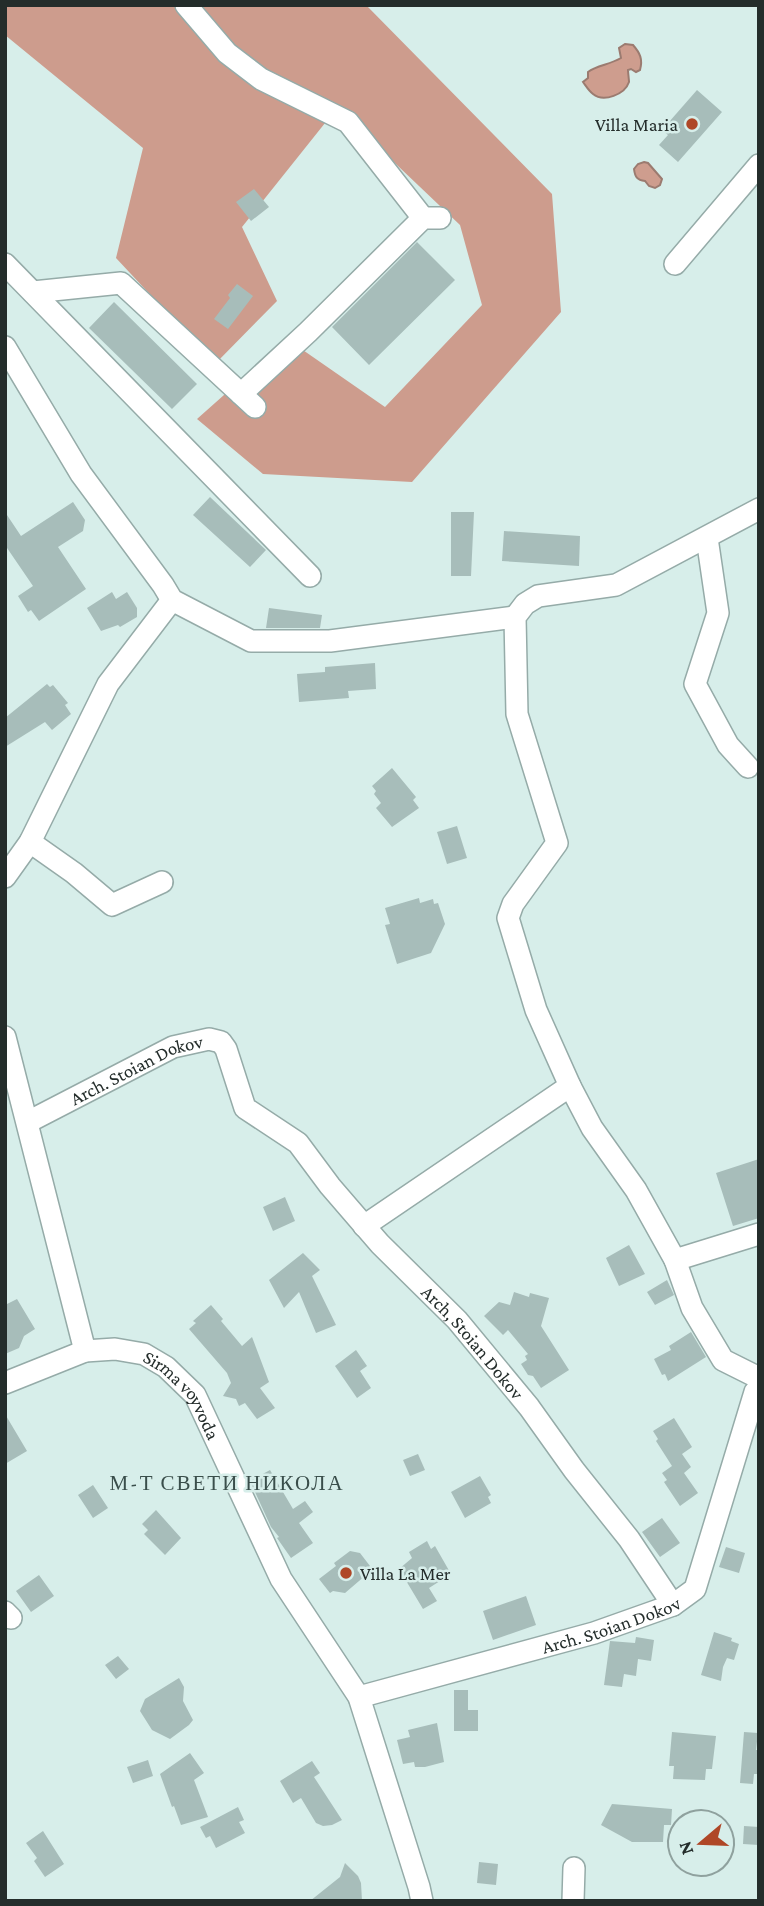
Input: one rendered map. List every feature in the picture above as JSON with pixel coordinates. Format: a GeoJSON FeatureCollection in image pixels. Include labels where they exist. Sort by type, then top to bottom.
{"type":"FeatureCollection","features":[{"type":"Feature","properties":{"kind":"street"},"geometry":{"type":"LineString","coordinates":[[33,292],[121,283],[248,401],[308,332],[432,218],[348,122],[261,79],[227,53],[186,5]]}},
{"type":"Feature","properties":{"kind":"street"},"geometry":{"type":"LineString","coordinates":[[675,264],[759,165]]}},
{"type":"Feature","properties":{"kind":"street"},"geometry":{"type":"LineString","coordinates":[[5,264],[310,576]]}},
{"type":"Feature","properties":{"kind":"street"},"geometry":{"type":"LineString","coordinates":[[5,346],[81,474],[172,600],[251,641],[330,641],[516,617]]}},
{"type":"Feature","properties":{"kind":"street"},"geometry":{"type":"LineString","coordinates":[[759,509],[616,585],[538,596],[525,604],[516,617],[517,714],[557,843],[513,904],[508,918],[536,1010],[592,1128],[636,1190],[676,1260],[692,1308],[723,1360],[759,1378]]}},
{"type":"Feature","properties":{"kind":"street"},"geometry":{"type":"LineString","coordinates":[[707,538],[718,613],[695,684],[728,745],[748,767]]}},
{"type":"Feature","properties":{"kind":"street"},"geometry":{"type":"LineString","coordinates":[[5,877],[30,842],[108,684],[172,600]]}},
{"type":"Feature","properties":{"kind":"street"},"geometry":{"type":"LineString","coordinates":[[30,842],[74,873],[111,905],[162,882]]}},
{"type":"Feature","properties":{"kind":"street"},"geometry":{"type":"LineString","coordinates":[[5,1037],[85,1351]]}},
{"type":"Feature","properties":{"kind":"street","name":"Arch. Stoian Dokov"},"geometry":{"type":"LineString","coordinates":[[28,1122],[173,1047],[209,1039],[220,1042],[226,1049],[245,1108]]}},
{"type":"Feature","properties":{"kind":"street"},"geometry":{"type":"LineString","coordinates":[[364,1226],[570,1086]]}},
{"type":"Feature","properties":{"kind":"street","name":"Arch, Stoian Dokov"},"geometry":{"type":"LineString","coordinates":[[245,1108],[298,1143],[364,1226],[457,1320],[529,1407],[574,1470],[629,1539],[673,1605]]}},
{"type":"Feature","properties":{"kind":"street"},"geometry":{"type":"LineString","coordinates":[[676,1260],[759,1234]]}},
{"type":"Feature","properties":{"kind":"street","name":"Sirma voyvoda"},"geometry":{"type":"LineString","coordinates":[[5,1383],[85,1351],[115,1349],[144,1354],[166,1367],[195,1395],[281,1579],[359,1697],[422,1901]]}},
{"type":"Feature","properties":{"kind":"street","name":"Arch. Stoian Dokov"},"geometry":{"type":"LineString","coordinates":[[359,1697],[594,1633],[673,1605],[695,1589],[755,1392],[759,1388]]}},
{"type":"Feature","properties":{"kind":"street"},"geometry":{"type":"LineString","coordinates":[[573,1868],[573,1901]]}},
{"type":"Feature","properties":{"kind":"shaded area"},"geometry":{"type":"Polygon","coordinates":[[[5,5],[366,5],[552,194],[561,312],[412,482],[263,474],[197,419],[287,339],[385,407],[482,305],[460,225],[337,108],[242,227],[277,301],[215,364],[116,258],[143,148],[5,35],[5,5]]]}},
{"type":"Feature","properties":{"kind":"shaded area"},"geometry":{"type":"Polygon","coordinates":[[[625,44],[633,45],[639,54],[640,70],[628,70],[629,82],[619,93],[598,97],[583,82],[588,78],[588,72],[621,58],[619,48],[625,44]]]}},
{"type":"Feature","properties":{"kind":"shaded area"},"geometry":{"type":"Polygon","coordinates":[[[644,162],[662,179],[660,185],[655,188],[636,176],[634,169],[644,162]]]}},
{"type":"Feature","properties":{"kind":"building"},"geometry":{"type":"Polygon","coordinates":[[[697,90],[722,112],[678,162],[659,145],[668,135],[662,130],[697,90]]]}},
{"type":"Feature","properties":{"kind":"building"},"geometry":{"type":"Polygon","coordinates":[[[254,189],[269,207],[251,221],[236,202],[254,189]]]}},
{"type":"Feature","properties":{"kind":"building"},"geometry":{"type":"Polygon","coordinates":[[[417,242],[455,280],[369,365],[332,327],[417,242]]]}},
{"type":"Feature","properties":{"kind":"building"},"geometry":{"type":"Polygon","coordinates":[[[237,284],[253,296],[228,329],[214,319],[237,284]]]}},
{"type":"Feature","properties":{"kind":"building"},"geometry":{"type":"Polygon","coordinates":[[[114,302],[197,384],[172,409],[89,328],[114,302]]]}},
{"type":"Feature","properties":{"kind":"building"},"geometry":{"type":"Polygon","coordinates":[[[210,497],[266,550],[250,567],[193,515],[210,497]]]}},
{"type":"Feature","properties":{"kind":"building"},"geometry":{"type":"Polygon","coordinates":[[[73,502],[85,520],[83,531],[58,547],[86,589],[39,621],[31,610],[28,612],[18,596],[33,586],[5,545],[5,512],[21,536],[73,502]]]}},
{"type":"Feature","properties":{"kind":"building"},"geometry":{"type":"Polygon","coordinates":[[[451,512],[474,512],[471,576],[451,576],[451,512]]]}},
{"type":"Feature","properties":{"kind":"building"},"geometry":{"type":"Polygon","coordinates":[[[504,531],[580,536],[579,566],[502,561],[504,531]]]}},
{"type":"Feature","properties":{"kind":"building"},"geometry":{"type":"Polygon","coordinates":[[[112,592],[116,599],[127,592],[137,608],[137,617],[120,627],[118,625],[101,631],[87,608],[112,592]]]}},
{"type":"Feature","properties":{"kind":"building"},"geometry":{"type":"Polygon","coordinates":[[[269,608],[322,615],[320,628],[266,628],[269,608]]]}},
{"type":"Feature","properties":{"kind":"building"},"geometry":{"type":"Polygon","coordinates":[[[375,663],[376,689],[348,691],[349,698],[299,702],[297,674],[325,672],[325,667],[375,663]]]}},
{"type":"Feature","properties":{"kind":"building"},"geometry":{"type":"Polygon","coordinates":[[[47,684],[50,687],[53,685],[68,703],[65,705],[71,714],[52,730],[45,722],[5,747],[5,718],[47,684]]]}},
{"type":"Feature","properties":{"kind":"building"},"geometry":{"type":"Polygon","coordinates":[[[392,768],[416,797],[413,800],[419,808],[392,827],[376,808],[381,803],[372,786],[392,768]]]}},
{"type":"Feature","properties":{"kind":"building"},"geometry":{"type":"Polygon","coordinates":[[[457,826],[467,858],[447,864],[437,832],[457,826]]]}},
{"type":"Feature","properties":{"kind":"building"},"geometry":{"type":"Polygon","coordinates":[[[419,898],[420,903],[433,899],[434,904],[438,903],[445,924],[431,953],[397,964],[385,925],[390,924],[385,908],[419,898]]]}},
{"type":"Feature","properties":{"kind":"building"},"geometry":{"type":"Polygon","coordinates":[[[759,1159],[759,1218],[733,1226],[716,1173],[759,1159]]]}},
{"type":"Feature","properties":{"kind":"building"},"geometry":{"type":"Polygon","coordinates":[[[285,1197],[295,1221],[273,1231],[263,1207],[285,1197]]]}},
{"type":"Feature","properties":{"kind":"building"},"geometry":{"type":"Polygon","coordinates":[[[629,1245],[645,1274],[619,1286],[606,1258],[629,1245]]]}},
{"type":"Feature","properties":{"kind":"building"},"geometry":{"type":"Polygon","coordinates":[[[303,1253],[320,1270],[312,1276],[336,1325],[316,1333],[299,1292],[284,1308],[269,1280],[303,1253]]]}},
{"type":"Feature","properties":{"kind":"building"},"geometry":{"type":"Polygon","coordinates":[[[667,1280],[674,1295],[655,1305],[647,1292],[667,1280]]]}},
{"type":"Feature","properties":{"kind":"building"},"geometry":{"type":"Polygon","coordinates":[[[514,1292],[529,1297],[530,1293],[549,1298],[541,1326],[569,1370],[541,1388],[521,1364],[527,1360],[525,1356],[528,1354],[508,1330],[503,1335],[484,1316],[499,1302],[510,1305],[514,1292]]]}},
{"type":"Feature","properties":{"kind":"building"},"geometry":{"type":"Polygon","coordinates":[[[17,1299],[35,1329],[24,1336],[19,1348],[5,1354],[5,1305],[17,1299]]]}},
{"type":"Feature","properties":{"kind":"building"},"geometry":{"type":"Polygon","coordinates":[[[211,1305],[242,1346],[252,1337],[269,1382],[260,1388],[275,1408],[257,1419],[245,1403],[239,1406],[236,1399],[223,1396],[231,1383],[227,1373],[189,1329],[196,1323],[193,1321],[211,1305]]]}},
{"type":"Feature","properties":{"kind":"building"},"geometry":{"type":"Polygon","coordinates":[[[691,1332],[706,1357],[668,1381],[654,1359],[671,1350],[669,1346],[691,1332]]]}},
{"type":"Feature","properties":{"kind":"building"},"geometry":{"type":"Polygon","coordinates":[[[356,1350],[367,1366],[360,1371],[371,1388],[357,1398],[335,1366],[356,1350]]]}},
{"type":"Feature","properties":{"kind":"building"},"geometry":{"type":"Polygon","coordinates":[[[5,1414],[27,1451],[5,1464],[5,1414]]]}},
{"type":"Feature","properties":{"kind":"building"},"geometry":{"type":"Polygon","coordinates":[[[674,1418],[692,1447],[682,1454],[691,1467],[684,1473],[698,1493],[680,1506],[664,1482],[667,1480],[662,1473],[672,1466],[656,1441],[658,1439],[653,1431],[674,1418]]]}},
{"type":"Feature","properties":{"kind":"building"},"geometry":{"type":"Polygon","coordinates":[[[418,1454],[425,1470],[410,1476],[403,1460],[418,1454]]]}},
{"type":"Feature","properties":{"kind":"building"},"geometry":{"type":"Polygon","coordinates":[[[270,1470],[293,1509],[305,1501],[313,1512],[299,1523],[313,1543],[291,1558],[271,1527],[250,1481],[270,1470]]]}},
{"type":"Feature","properties":{"kind":"building"},"geometry":{"type":"Polygon","coordinates":[[[480,1476],[491,1495],[488,1497],[491,1503],[465,1518],[451,1492],[480,1476]]]}},
{"type":"Feature","properties":{"kind":"building"},"geometry":{"type":"Polygon","coordinates":[[[93,1485],[108,1508],[93,1518],[78,1495],[93,1485]]]}},
{"type":"Feature","properties":{"kind":"building"},"geometry":{"type":"Polygon","coordinates":[[[156,1510],[181,1538],[165,1555],[144,1534],[148,1530],[142,1524],[156,1510]]]}},
{"type":"Feature","properties":{"kind":"building"},"geometry":{"type":"Polygon","coordinates":[[[662,1518],[680,1543],[660,1557],[642,1532],[662,1518]]]}},
{"type":"Feature","properties":{"kind":"building"},"geometry":{"type":"Polygon","coordinates":[[[427,1541],[431,1549],[435,1546],[451,1574],[429,1588],[437,1601],[423,1609],[399,1569],[412,1558],[409,1552],[427,1541]]]}},
{"type":"Feature","properties":{"kind":"building"},"geometry":{"type":"Polygon","coordinates":[[[726,1547],[745,1553],[739,1573],[719,1567],[726,1547]]]}},
{"type":"Feature","properties":{"kind":"building","name":"Villa La Mer"},"geometry":{"type":"Polygon","coordinates":[[[350,1551],[360,1553],[370,1566],[364,1572],[366,1575],[345,1593],[330,1593],[319,1579],[350,1551]]]}},
{"type":"Feature","properties":{"kind":"building"},"geometry":{"type":"Polygon","coordinates":[[[39,1575],[54,1596],[31,1612],[16,1591],[39,1575]]]}},
{"type":"Feature","properties":{"kind":"building"},"geometry":{"type":"Polygon","coordinates":[[[526,1596],[536,1625],[493,1640],[483,1611],[526,1596]]]}},
{"type":"Feature","properties":{"kind":"building"},"geometry":{"type":"Polygon","coordinates":[[[714,1632],[732,1638],[731,1641],[739,1644],[734,1660],[727,1658],[721,1681],[701,1675],[714,1632]]]}},
{"type":"Feature","properties":{"kind":"building"},"geometry":{"type":"Polygon","coordinates":[[[636,1637],[654,1640],[651,1661],[638,1659],[636,1676],[624,1674],[622,1687],[604,1685],[610,1641],[635,1643],[636,1637]]]}},
{"type":"Feature","properties":{"kind":"building"},"geometry":{"type":"Polygon","coordinates":[[[118,1656],[129,1669],[116,1679],[105,1665],[118,1656]]]}},
{"type":"Feature","properties":{"kind":"building"},"geometry":{"type":"Polygon","coordinates":[[[179,1678],[184,1687],[183,1701],[193,1720],[170,1739],[152,1730],[140,1711],[145,1699],[179,1678]]]}},
{"type":"Feature","properties":{"kind":"building"},"geometry":{"type":"Polygon","coordinates":[[[454,1690],[468,1690],[468,1710],[478,1710],[478,1731],[454,1731],[454,1690]]]}},
{"type":"Feature","properties":{"kind":"building"},"geometry":{"type":"Polygon","coordinates":[[[437,1723],[444,1762],[425,1767],[415,1767],[414,1762],[403,1764],[397,1740],[410,1737],[408,1730],[437,1723]]]}},
{"type":"Feature","properties":{"kind":"building"},"geometry":{"type":"Polygon","coordinates":[[[672,1732],[716,1736],[712,1769],[706,1769],[705,1780],[673,1779],[674,1766],[669,1766],[672,1732]]]}},
{"type":"Feature","properties":{"kind":"building"},"geometry":{"type":"Polygon","coordinates":[[[744,1732],[758,1733],[756,1750],[759,1750],[759,1774],[754,1774],[753,1784],[740,1783],[744,1732]]]}},
{"type":"Feature","properties":{"kind":"building"},"geometry":{"type":"Polygon","coordinates":[[[190,1753],[204,1773],[194,1780],[208,1817],[181,1825],[160,1774],[190,1753]]]}},
{"type":"Feature","properties":{"kind":"building"},"geometry":{"type":"Polygon","coordinates":[[[148,1760],[153,1776],[133,1783],[127,1767],[148,1760]]]}},
{"type":"Feature","properties":{"kind":"building"},"geometry":{"type":"Polygon","coordinates":[[[312,1761],[320,1773],[314,1777],[342,1820],[332,1825],[323,1826],[316,1823],[301,1798],[293,1803],[280,1781],[312,1761]]]}},
{"type":"Feature","properties":{"kind":"building"},"geometry":{"type":"Polygon","coordinates":[[[612,1804],[666,1808],[663,1842],[632,1842],[601,1825],[612,1804]]]}},
{"type":"Feature","properties":{"kind":"building"},"geometry":{"type":"Polygon","coordinates":[[[238,1807],[244,1820],[239,1822],[245,1833],[216,1848],[210,1836],[206,1838],[200,1827],[238,1807]]]}},
{"type":"Feature","properties":{"kind":"building"},"geometry":{"type":"Polygon","coordinates":[[[744,1826],[759,1827],[759,1845],[743,1844],[744,1826]]]}},
{"type":"Feature","properties":{"kind":"building"},"geometry":{"type":"Polygon","coordinates":[[[43,1831],[64,1864],[45,1877],[34,1861],[37,1858],[26,1843],[43,1831]]]}},
{"type":"Feature","properties":{"kind":"building"},"geometry":{"type":"Polygon","coordinates":[[[479,1862],[498,1864],[496,1885],[477,1883],[479,1862]]]}},
{"type":"Feature","properties":{"kind":"building"},"geometry":{"type":"Polygon","coordinates":[[[345,1863],[358,1876],[362,1901],[310,1901],[340,1877],[345,1863]]]}},
{"type":"Feature","properties":{"kind":"place","name":"Villa Maria"},"geometry":{"type":"Point","coordinates":[692,124]}},
{"type":"Feature","properties":{"kind":"place","name":"Villa La Mer"},"geometry":{"type":"Point","coordinates":[346,1573]}},
{"type":"Feature","properties":{"kind":"district","name":"М-Т СВЕТИ НИКОЛА"},"geometry":{"type":"Point","coordinates":[227,1483]}}]}
